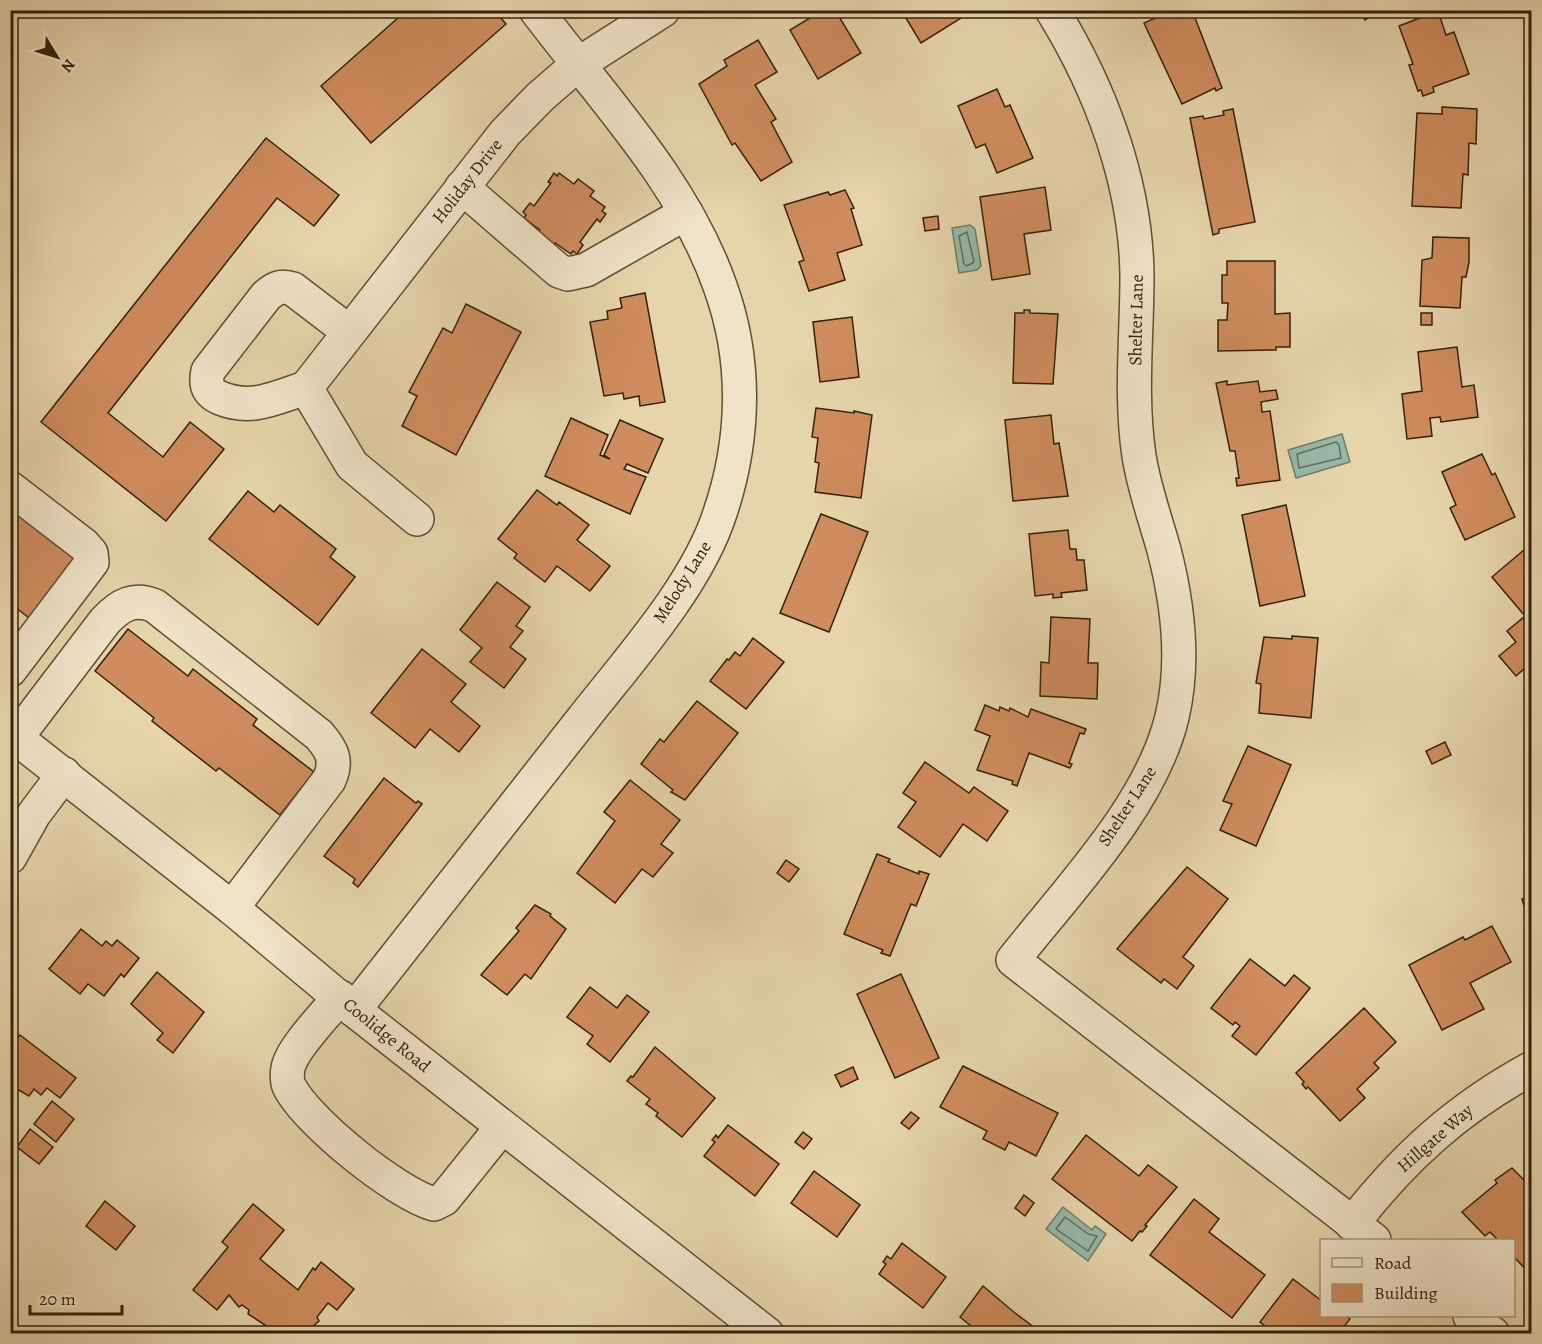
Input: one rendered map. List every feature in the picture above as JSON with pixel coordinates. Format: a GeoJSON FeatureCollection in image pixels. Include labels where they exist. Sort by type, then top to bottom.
{"type":"FeatureCollection","features":[{"type":"Feature","properties":{"kind":"street","name":"Melody Lane"},"geometry":{"type":"LineString","coordinates":[[502,1127],[444,1199],[434,1204],[418,1200],[392,1183],[331,1134],[303,1107],[288,1084],[288,1067],[293,1058],[347,1004],[650,634],[698,562],[720,516],[734,466],[740,420],[740,368],[732,321],[720,285],[686,213],[618,112],[577,65],[536,10]]}},
{"type":"Feature","properties":{"kind":"street","name":"Holiday Drive"},"geometry":{"type":"LineString","coordinates":[[306,388],[348,331],[505,133],[620,22],[663,10]]}},
{"type":"Feature","properties":{"kind":"street","name":"Shelter Lane"},"geometry":{"type":"LineString","coordinates":[[1052,10],[1077,51],[1099,101],[1116,148],[1132,222],[1137,274],[1136,421],[1149,507],[1163,547],[1175,595],[1178,679],[1172,717],[1158,760],[1137,798],[1012,960],[1363,1232]]}},
{"type":"Feature","properties":{"kind":"street"},"geometry":{"type":"LineString","coordinates":[[462,187],[559,271],[568,274],[586,270],[686,213]]}},
{"type":"Feature","properties":{"kind":"street"},"geometry":{"type":"LineString","coordinates":[[348,331],[293,289],[285,286],[275,288],[266,296],[208,371],[206,381],[208,390],[213,395],[244,405],[306,388],[352,465],[417,519]]}},
{"type":"Feature","properties":{"kind":"street"},"geometry":{"type":"LineString","coordinates":[[10,488],[84,545],[91,553],[92,562],[10,670]]}},
{"type":"Feature","properties":{"kind":"street"},"geometry":{"type":"LineString","coordinates":[[14,735],[116,608],[130,602],[144,601],[155,606],[319,735],[334,757],[334,769],[330,780],[232,908]]}},
{"type":"Feature","properties":{"kind":"street","name":"Coolidge Road"},"geometry":{"type":"LineString","coordinates":[[14,735],[232,908],[347,1004],[767,1334]]}},
{"type":"Feature","properties":{"kind":"street"},"geometry":{"type":"LineString","coordinates":[[10,857],[34,814],[64,774]]}},
{"type":"Feature","properties":{"kind":"street","name":"Hillgate Way"},"geometry":{"type":"LineString","coordinates":[[1363,1232],[1407,1159],[1439,1129],[1490,1091],[1532,1068]]}},
{"type":"Feature","properties":{"kind":"street"},"geometry":{"type":"LineString","coordinates":[[1471,1317],[1492,1334]]}},
{"type":"Feature","properties":{"kind":"water"},"geometry":{"type":"Polygon","coordinates":[[[970,225],[975,229],[981,266],[977,270],[959,273],[952,228],[970,225]]]}},
{"type":"Feature","properties":{"kind":"water"},"geometry":{"type":"Polygon","coordinates":[[[1342,434],[1350,462],[1296,478],[1288,450],[1342,434]]]}},
{"type":"Feature","properties":{"kind":"water"},"geometry":{"type":"Polygon","coordinates":[[[1063,1207],[1092,1230],[1095,1226],[1106,1234],[1088,1261],[1046,1229],[1063,1207]]]}},
{"type":"Feature","properties":{"kind":"building"},"geometry":{"type":"Polygon","coordinates":[[[407,10],[494,10],[506,24],[371,143],[321,86],[407,10]]]}},
{"type":"Feature","properties":{"kind":"building"},"geometry":{"type":"Polygon","coordinates":[[[823,10],[835,10],[861,53],[818,79],[790,30],[823,10]]]}},
{"type":"Feature","properties":{"kind":"building"},"geometry":{"type":"Polygon","coordinates":[[[901,10],[964,10],[966,15],[921,43],[901,10]]]}},
{"type":"Feature","properties":{"kind":"building"},"geometry":{"type":"Polygon","coordinates":[[[1173,10],[1192,10],[1222,88],[1216,91],[1215,88],[1182,104],[1144,23],[1173,10]]]}},
{"type":"Feature","properties":{"kind":"building"},"geometry":{"type":"Polygon","coordinates":[[[1359,10],[1381,10],[1365,20],[1359,10]]]}},
{"type":"Feature","properties":{"kind":"building"},"geometry":{"type":"Polygon","coordinates":[[[1438,11],[1446,35],[1454,32],[1469,74],[1433,87],[1434,92],[1423,96],[1421,90],[1418,91],[1409,65],[1413,64],[1399,26],[1438,11]]]}},
{"type":"Feature","properties":{"kind":"building"},"geometry":{"type":"Polygon","coordinates":[[[758,40],[777,72],[755,85],[776,119],[771,122],[792,162],[761,181],[735,143],[732,145],[699,84],[727,66],[724,60],[758,40]]]}},
{"type":"Feature","properties":{"kind":"building"},"geometry":{"type":"Polygon","coordinates":[[[997,89],[1005,107],[1010,105],[1033,158],[997,173],[985,144],[976,148],[958,106],[997,89]]]}},
{"type":"Feature","properties":{"kind":"building"},"geometry":{"type":"Polygon","coordinates":[[[1442,107],[1477,109],[1476,144],[1469,143],[1468,175],[1463,174],[1461,208],[1412,206],[1417,113],[1442,114],[1442,107]]]}},
{"type":"Feature","properties":{"kind":"building"},"geometry":{"type":"Polygon","coordinates":[[[1233,109],[1255,222],[1219,229],[1219,233],[1213,235],[1190,118],[1203,116],[1204,119],[1224,115],[1223,111],[1233,109]]]}},
{"type":"Feature","properties":{"kind":"building"},"geometry":{"type":"Polygon","coordinates":[[[266,138],[339,195],[314,226],[277,198],[108,413],[163,457],[190,422],[224,449],[166,521],[41,422],[266,138]]]}},
{"type":"Feature","properties":{"kind":"building"},"geometry":{"type":"Polygon","coordinates":[[[554,173],[557,176],[559,173],[574,184],[578,179],[594,191],[590,196],[605,207],[602,211],[606,214],[600,222],[597,219],[580,242],[583,245],[577,254],[573,251],[571,254],[555,243],[552,247],[536,234],[540,230],[524,218],[526,215],[523,212],[530,203],[534,206],[551,183],[548,182],[554,173]]]}},
{"type":"Feature","properties":{"kind":"building"},"geometry":{"type":"Polygon","coordinates":[[[1045,187],[1051,230],[1024,234],[1030,274],[992,280],[980,197],[1045,187]]]}},
{"type":"Feature","properties":{"kind":"building"},"geometry":{"type":"Polygon","coordinates":[[[845,190],[854,208],[851,209],[862,245],[837,253],[845,280],[809,291],[799,262],[804,260],[784,205],[828,192],[830,195],[845,190]]]}},
{"type":"Feature","properties":{"kind":"building"},"geometry":{"type":"Polygon","coordinates":[[[938,216],[939,229],[925,231],[923,218],[938,216]]]}},
{"type":"Feature","properties":{"kind":"building"},"geometry":{"type":"Polygon","coordinates":[[[1433,237],[1469,238],[1469,262],[1466,277],[1462,277],[1460,308],[1420,306],[1422,260],[1432,258],[1433,237]]]}},
{"type":"Feature","properties":{"kind":"building"},"geometry":{"type":"Polygon","coordinates":[[[1227,261],[1275,261],[1275,314],[1290,313],[1290,347],[1276,347],[1276,350],[1218,351],[1218,320],[1227,320],[1228,303],[1222,303],[1222,275],[1227,275],[1227,261]]]}},
{"type":"Feature","properties":{"kind":"building"},"geometry":{"type":"Polygon","coordinates":[[[645,293],[665,402],[640,406],[639,396],[624,399],[623,393],[604,396],[590,322],[608,319],[607,311],[622,308],[620,298],[645,293]]]}},
{"type":"Feature","properties":{"kind":"building"},"geometry":{"type":"Polygon","coordinates":[[[466,304],[521,332],[456,455],[402,426],[417,396],[409,392],[443,328],[452,333],[466,304]]]}},
{"type":"Feature","properties":{"kind":"building"},"geometry":{"type":"Polygon","coordinates":[[[1024,310],[1030,310],[1030,313],[1058,314],[1053,384],[1013,383],[1015,313],[1024,313],[1024,310]]]}},
{"type":"Feature","properties":{"kind":"building"},"geometry":{"type":"Polygon","coordinates":[[[1421,313],[1432,313],[1432,325],[1421,325],[1421,313]]]}},
{"type":"Feature","properties":{"kind":"building"},"geometry":{"type":"Polygon","coordinates":[[[852,317],[859,377],[820,382],[813,322],[852,317]]]}},
{"type":"Feature","properties":{"kind":"building"},"geometry":{"type":"Polygon","coordinates":[[[1457,347],[1462,387],[1474,385],[1478,417],[1441,422],[1440,417],[1430,418],[1432,436],[1407,439],[1402,394],[1422,391],[1418,352],[1457,347]]]}},
{"type":"Feature","properties":{"kind":"building"},"geometry":{"type":"Polygon","coordinates":[[[1227,381],[1227,385],[1258,381],[1260,392],[1276,390],[1278,399],[1261,402],[1262,412],[1270,411],[1280,480],[1237,486],[1236,478],[1239,478],[1235,451],[1230,451],[1216,383],[1227,381]]]}},
{"type":"Feature","properties":{"kind":"building"},"geometry":{"type":"Polygon","coordinates":[[[816,408],[872,415],[861,498],[815,492],[819,463],[815,462],[818,438],[812,437],[816,408]]]}},
{"type":"Feature","properties":{"kind":"building"},"geometry":{"type":"Polygon","coordinates":[[[1051,415],[1054,444],[1059,443],[1068,496],[1013,501],[1005,420],[1051,415]]]}},
{"type":"Feature","properties":{"kind":"building"},"geometry":{"type":"Polygon","coordinates":[[[571,418],[608,435],[600,455],[610,459],[604,455],[620,420],[663,439],[648,473],[627,464],[624,469],[646,477],[630,514],[545,476],[571,418]]]}},
{"type":"Feature","properties":{"kind":"building"},"geometry":{"type":"Polygon","coordinates":[[[1482,454],[1492,475],[1495,473],[1515,517],[1465,540],[1450,508],[1456,505],[1442,472],[1482,454]]]}},
{"type":"Feature","properties":{"kind":"building"},"geometry":{"type":"Polygon","coordinates":[[[537,490],[557,505],[559,502],[589,525],[577,540],[610,566],[590,591],[557,566],[545,582],[514,558],[517,554],[498,539],[537,490]]]}},
{"type":"Feature","properties":{"kind":"building"},"geometry":{"type":"Polygon","coordinates":[[[248,491],[274,512],[280,505],[336,549],[330,557],[355,577],[318,625],[209,539],[248,491]]]}},
{"type":"Feature","properties":{"kind":"building"},"geometry":{"type":"Polygon","coordinates":[[[1286,505],[1305,596],[1260,606],[1242,515],[1286,505]]]}},
{"type":"Feature","properties":{"kind":"building"},"geometry":{"type":"Polygon","coordinates":[[[10,507],[76,558],[29,618],[10,603],[10,507]]]}},
{"type":"Feature","properties":{"kind":"building"},"geometry":{"type":"Polygon","coordinates":[[[821,514],[868,532],[829,632],[780,613],[821,514]]]}},
{"type":"Feature","properties":{"kind":"building"},"geometry":{"type":"Polygon","coordinates":[[[1068,530],[1070,549],[1076,549],[1077,560],[1084,560],[1087,590],[1061,593],[1062,597],[1053,598],[1053,594],[1035,596],[1029,534],[1068,530]]]}},
{"type":"Feature","properties":{"kind":"building"},"geometry":{"type":"Polygon","coordinates":[[[1525,549],[1532,557],[1532,662],[1516,676],[1499,656],[1516,642],[1507,631],[1525,616],[1492,577],[1525,549]]]}},
{"type":"Feature","properties":{"kind":"building"},"geometry":{"type":"Polygon","coordinates":[[[497,582],[530,607],[516,626],[523,631],[510,647],[526,659],[504,688],[470,662],[482,648],[460,630],[497,582]]]}},
{"type":"Feature","properties":{"kind":"building"},"geometry":{"type":"Polygon","coordinates":[[[1051,617],[1090,619],[1088,663],[1098,663],[1097,699],[1040,696],[1041,662],[1049,663],[1051,617]]]}},
{"type":"Feature","properties":{"kind":"building"},"geometry":{"type":"Polygon","coordinates":[[[128,629],[188,676],[193,669],[257,719],[253,725],[314,772],[280,815],[219,768],[216,771],[152,721],[154,718],[95,671],[128,629]]]}},
{"type":"Feature","properties":{"kind":"building"},"geometry":{"type":"Polygon","coordinates":[[[1292,636],[1318,638],[1311,718],[1259,713],[1261,684],[1256,683],[1264,637],[1292,639],[1292,636]]]}},
{"type":"Feature","properties":{"kind":"building"},"geometry":{"type":"Polygon","coordinates":[[[753,638],[784,662],[746,709],[710,681],[735,652],[740,656],[753,638]]]}},
{"type":"Feature","properties":{"kind":"building"},"geometry":{"type":"Polygon","coordinates":[[[422,649],[466,684],[451,702],[480,726],[459,752],[430,729],[415,748],[371,713],[422,649]]]}},
{"type":"Feature","properties":{"kind":"building"},"geometry":{"type":"Polygon","coordinates":[[[697,701],[738,733],[685,800],[671,792],[673,790],[641,764],[660,739],[664,742],[697,701]]]}},
{"type":"Feature","properties":{"kind":"building"},"geometry":{"type":"Polygon","coordinates":[[[985,705],[999,711],[1000,707],[1009,711],[1010,708],[1028,717],[1031,709],[1086,729],[1084,734],[1080,733],[1069,763],[1072,764],[1070,768],[1029,753],[1017,786],[1012,784],[1013,781],[977,770],[990,736],[975,730],[985,705]]]}},
{"type":"Feature","properties":{"kind":"building"},"geometry":{"type":"Polygon","coordinates":[[[1445,742],[1451,755],[1432,764],[1426,751],[1445,742]]]}},
{"type":"Feature","properties":{"kind":"building"},"geometry":{"type":"Polygon","coordinates":[[[1248,746],[1291,765],[1256,846],[1220,830],[1232,804],[1223,801],[1248,746]]]}},
{"type":"Feature","properties":{"kind":"building"},"geometry":{"type":"Polygon","coordinates":[[[925,762],[969,793],[974,787],[1008,811],[987,841],[963,824],[940,857],[898,827],[916,802],[903,793],[925,762]]]}},
{"type":"Feature","properties":{"kind":"building"},"geometry":{"type":"Polygon","coordinates":[[[384,778],[416,803],[418,801],[422,804],[358,887],[353,883],[355,879],[324,856],[384,778]]]}},
{"type":"Feature","properties":{"kind":"building"},"geometry":{"type":"Polygon","coordinates":[[[630,780],[680,820],[661,844],[673,853],[653,877],[642,869],[615,903],[577,873],[615,821],[604,812],[630,780]]]}},
{"type":"Feature","properties":{"kind":"building"},"geometry":{"type":"Polygon","coordinates":[[[877,854],[890,859],[888,862],[919,874],[919,871],[929,874],[916,906],[911,904],[890,956],[881,953],[883,950],[844,934],[877,854]]]}},
{"type":"Feature","properties":{"kind":"building"},"geometry":{"type":"Polygon","coordinates":[[[786,860],[799,869],[789,882],[777,873],[786,860]]]}},
{"type":"Feature","properties":{"kind":"building"},"geometry":{"type":"Polygon","coordinates":[[[1187,867],[1228,899],[1183,957],[1194,966],[1177,989],[1164,979],[1161,983],[1117,949],[1187,867]]]}},
{"type":"Feature","properties":{"kind":"building"},"geometry":{"type":"Polygon","coordinates":[[[1532,896],[1532,912],[1526,913],[1522,899],[1532,896]]]}},
{"type":"Feature","properties":{"kind":"building"},"geometry":{"type":"Polygon","coordinates":[[[535,905],[551,914],[550,916],[566,929],[531,979],[525,974],[507,995],[481,975],[519,931],[516,928],[535,905]]]}},
{"type":"Feature","properties":{"kind":"building"},"geometry":{"type":"Polygon","coordinates":[[[1492,926],[1511,962],[1470,983],[1484,1009],[1442,1030],[1409,965],[1463,937],[1465,940],[1492,926]]]}},
{"type":"Feature","properties":{"kind":"building"},"geometry":{"type":"Polygon","coordinates":[[[81,929],[102,946],[106,941],[112,946],[117,940],[139,958],[124,977],[121,974],[104,996],[88,984],[80,994],[49,969],[81,929]]]}},
{"type":"Feature","properties":{"kind":"building"},"geometry":{"type":"Polygon","coordinates":[[[1250,959],[1285,986],[1294,975],[1310,988],[1256,1055],[1232,1036],[1240,1026],[1235,1022],[1233,1025],[1211,1008],[1250,959]]]}},
{"type":"Feature","properties":{"kind":"building"},"geometry":{"type":"Polygon","coordinates":[[[157,972],[204,1012],[173,1053],[157,1040],[163,1033],[131,1004],[157,972]]]}},
{"type":"Feature","properties":{"kind":"building"},"geometry":{"type":"Polygon","coordinates":[[[901,974],[939,1058],[895,1078],[857,994],[901,974]]]}},
{"type":"Feature","properties":{"kind":"building"},"geometry":{"type":"Polygon","coordinates":[[[590,987],[617,1008],[627,995],[649,1012],[610,1062],[587,1044],[593,1036],[567,1017],[590,987]]]}},
{"type":"Feature","properties":{"kind":"building"},"geometry":{"type":"Polygon","coordinates":[[[1364,1008],[1396,1042],[1374,1063],[1379,1068],[1357,1089],[1365,1098],[1340,1121],[1308,1087],[1306,1089],[1302,1084],[1304,1082],[1296,1073],[1364,1008]]]}},
{"type":"Feature","properties":{"kind":"building"},"geometry":{"type":"Polygon","coordinates":[[[20,1035],[76,1078],[60,1098],[47,1088],[41,1095],[34,1089],[29,1096],[10,1085],[10,1047],[20,1035]]]}},
{"type":"Feature","properties":{"kind":"building"},"geometry":{"type":"Polygon","coordinates":[[[655,1047],[715,1098],[682,1137],[656,1116],[658,1113],[646,1104],[650,1099],[627,1081],[631,1076],[633,1077],[655,1047]]]}},
{"type":"Feature","properties":{"kind":"building"},"geometry":{"type":"Polygon","coordinates":[[[963,1066],[1058,1113],[1036,1156],[1009,1142],[1005,1150],[983,1139],[987,1131],[940,1107],[963,1066]]]}},
{"type":"Feature","properties":{"kind":"building"},"geometry":{"type":"Polygon","coordinates":[[[853,1067],[858,1079],[841,1087],[835,1075],[853,1067]]]}},
{"type":"Feature","properties":{"kind":"building"},"geometry":{"type":"Polygon","coordinates":[[[52,1101],[74,1119],[56,1142],[34,1124],[52,1101]]]}},
{"type":"Feature","properties":{"kind":"building"},"geometry":{"type":"Polygon","coordinates":[[[911,1112],[919,1118],[909,1129],[901,1123],[911,1112]]]}},
{"type":"Feature","properties":{"kind":"building"},"geometry":{"type":"Polygon","coordinates":[[[728,1125],[779,1164],[755,1196],[704,1156],[715,1142],[712,1140],[716,1135],[718,1138],[728,1125]]]}},
{"type":"Feature","properties":{"kind":"building"},"geometry":{"type":"Polygon","coordinates":[[[30,1129],[53,1147],[39,1164],[17,1147],[30,1129]]]}},
{"type":"Feature","properties":{"kind":"building"},"geometry":{"type":"Polygon","coordinates":[[[803,1132],[812,1139],[804,1149],[795,1142],[803,1132]]]}},
{"type":"Feature","properties":{"kind":"building"},"geometry":{"type":"Polygon","coordinates":[[[1086,1135],[1139,1176],[1148,1165],[1177,1187],[1145,1225],[1147,1226],[1142,1232],[1140,1231],[1132,1241],[1052,1179],[1086,1135]]]}},
{"type":"Feature","properties":{"kind":"building"},"geometry":{"type":"Polygon","coordinates":[[[1512,1168],[1532,1188],[1532,1276],[1515,1258],[1515,1239],[1497,1239],[1490,1232],[1485,1236],[1462,1212],[1497,1183],[1495,1180],[1512,1168]]]}},
{"type":"Feature","properties":{"kind":"building"},"geometry":{"type":"Polygon","coordinates":[[[814,1171],[860,1205],[837,1237],[791,1203],[814,1171]]]}},
{"type":"Feature","properties":{"kind":"building"},"geometry":{"type":"Polygon","coordinates":[[[1024,1195],[1034,1203],[1025,1216],[1015,1208],[1024,1195]]]}},
{"type":"Feature","properties":{"kind":"building"},"geometry":{"type":"Polygon","coordinates":[[[1194,1199],[1219,1219],[1209,1232],[1265,1275],[1232,1318],[1150,1255],[1194,1199]]]}},
{"type":"Feature","properties":{"kind":"building"},"geometry":{"type":"Polygon","coordinates":[[[105,1201],[135,1226],[116,1250],[86,1226],[105,1201]]]}},
{"type":"Feature","properties":{"kind":"building"},"geometry":{"type":"Polygon","coordinates":[[[253,1204],[284,1230],[260,1259],[298,1290],[313,1268],[315,1270],[321,1262],[354,1289],[337,1310],[328,1303],[317,1317],[319,1321],[304,1334],[263,1334],[268,1327],[248,1314],[249,1310],[242,1305],[239,1307],[229,1295],[217,1310],[193,1290],[228,1247],[222,1242],[253,1204]]]}},
{"type":"Feature","properties":{"kind":"building"},"geometry":{"type":"Polygon","coordinates":[[[902,1243],[946,1277],[923,1308],[879,1274],[886,1264],[883,1262],[887,1256],[891,1259],[902,1243]]]}},
{"type":"Feature","properties":{"kind":"building"},"geometry":{"type":"Polygon","coordinates":[[[1293,1279],[1320,1299],[1320,1317],[1347,1317],[1350,1319],[1338,1334],[1275,1334],[1260,1322],[1293,1279]]]}},
{"type":"Feature","properties":{"kind":"building"},"geometry":{"type":"Polygon","coordinates":[[[983,1286],[1043,1334],[981,1334],[960,1317],[983,1286]]]}}]}
